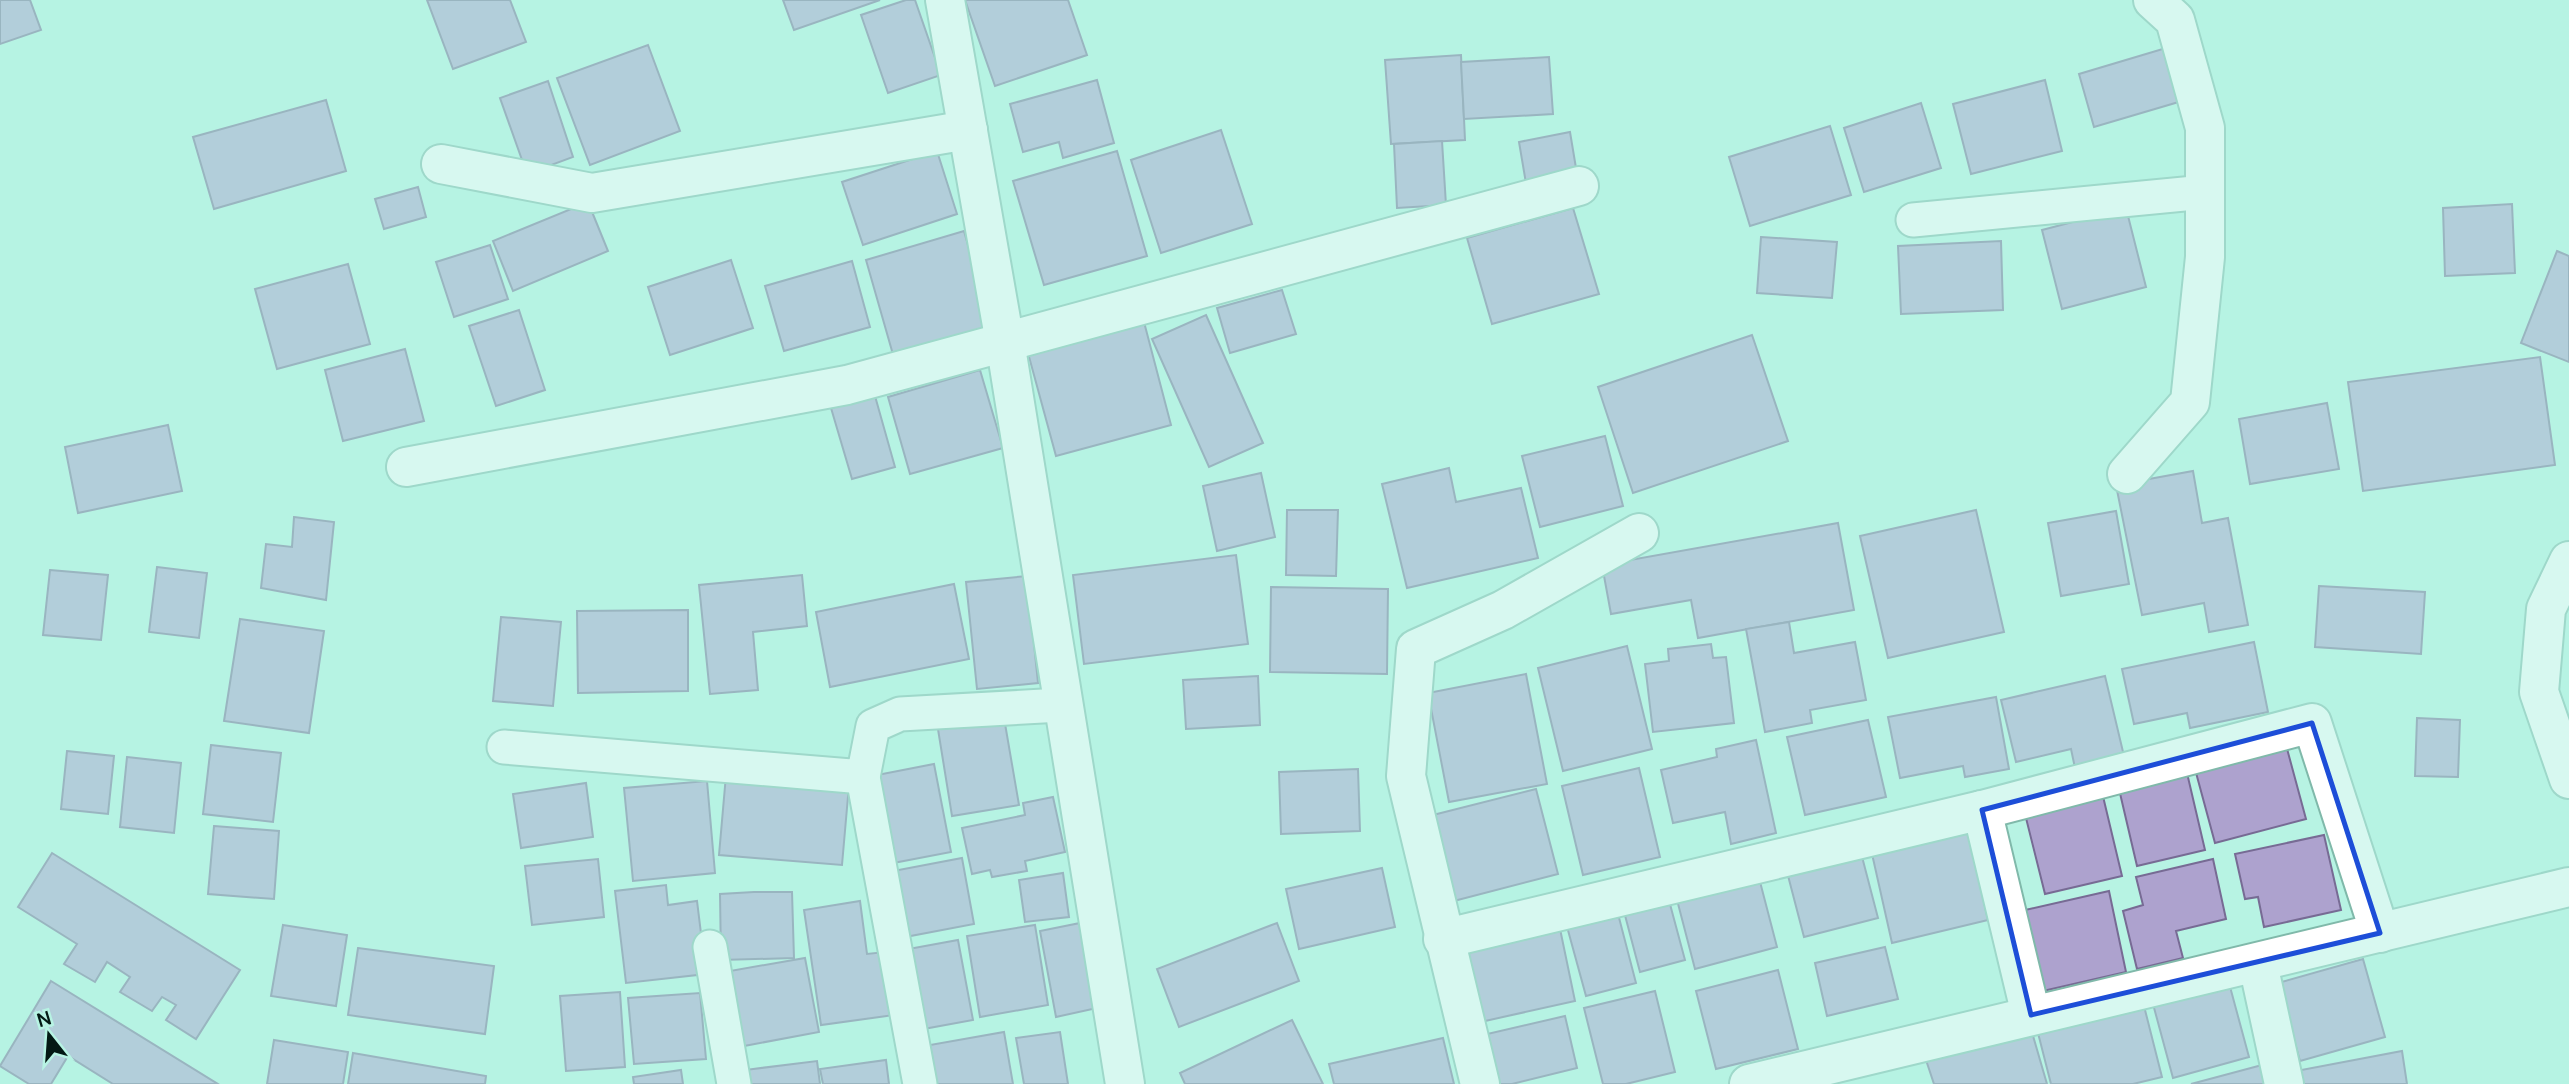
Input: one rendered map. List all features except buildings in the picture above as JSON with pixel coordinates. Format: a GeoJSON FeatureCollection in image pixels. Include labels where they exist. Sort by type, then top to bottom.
{"type":"FeatureCollection","features":[{"type":"Feature","properties":{"kind":"street"},"geometry":{"type":"LineString","coordinates":[[945,0],[1005,342],[1061,705],[1125,1084]]}},
{"type":"Feature","properties":{"kind":"street"},"geometry":{"type":"LineString","coordinates":[[2127,474],[2190,402],[2205,257],[2205,128],[2175,20],[2153,0]]}},
{"type":"Feature","properties":{"kind":"street"},"geometry":{"type":"LineString","coordinates":[[441,164],[592,193],[968,130]]}},
{"type":"Feature","properties":{"kind":"street"},"geometry":{"type":"LineString","coordinates":[[406,467],[848,385],[1365,247],[1579,186]]}},
{"type":"Feature","properties":{"kind":"street"},"geometry":{"type":"LineString","coordinates":[[1480,1084],[1443,939],[1406,776],[1416,649],[1503,610],[1639,533]]}},
{"type":"Feature","properties":{"kind":"street"},"geometry":{"type":"LineString","coordinates":[[2569,561],[2546,609],[2539,692],[2569,779]]}},
{"type":"Feature","properties":{"kind":"street"},"geometry":{"type":"LineString","coordinates":[[1443,939],[1982,810],[2312,723],[2380,933]]}},
{"type":"Feature","properties":{"kind":"street"},"geometry":{"type":"LineString","coordinates":[[1982,810],[2031,1015]]}},
{"type":"Feature","properties":{"kind":"street"},"geometry":{"type":"LineString","coordinates":[[1749,1084],[2031,1015],[2258,964],[2569,887]]}},
{"type":"Feature","properties":{"kind":"street"},"geometry":{"type":"LineString","coordinates":[[2258,964],[2284,1084]]}},
{"type":"Feature","properties":{"kind":"lane"},"geometry":{"type":"LineString","coordinates":[[1913,220],[2205,192]]}},
{"type":"Feature","properties":{"kind":"lane"},"geometry":{"type":"LineString","coordinates":[[920,1084],[863,776],[873,726],[900,714],[1061,705]]}},
{"type":"Feature","properties":{"kind":"lane"},"geometry":{"type":"LineString","coordinates":[[504,747],[863,776]]}},
{"type":"Feature","properties":{"kind":"lane"},"geometry":{"type":"LineString","coordinates":[[710,947],[734,1084]]}},
{"type":"Feature","properties":{"kind":"highlighted area"},"geometry":{"type":"Polygon","coordinates":[[[2312,723],[2380,933],[2031,1015],[1982,810],[2312,723]]]}}]}
